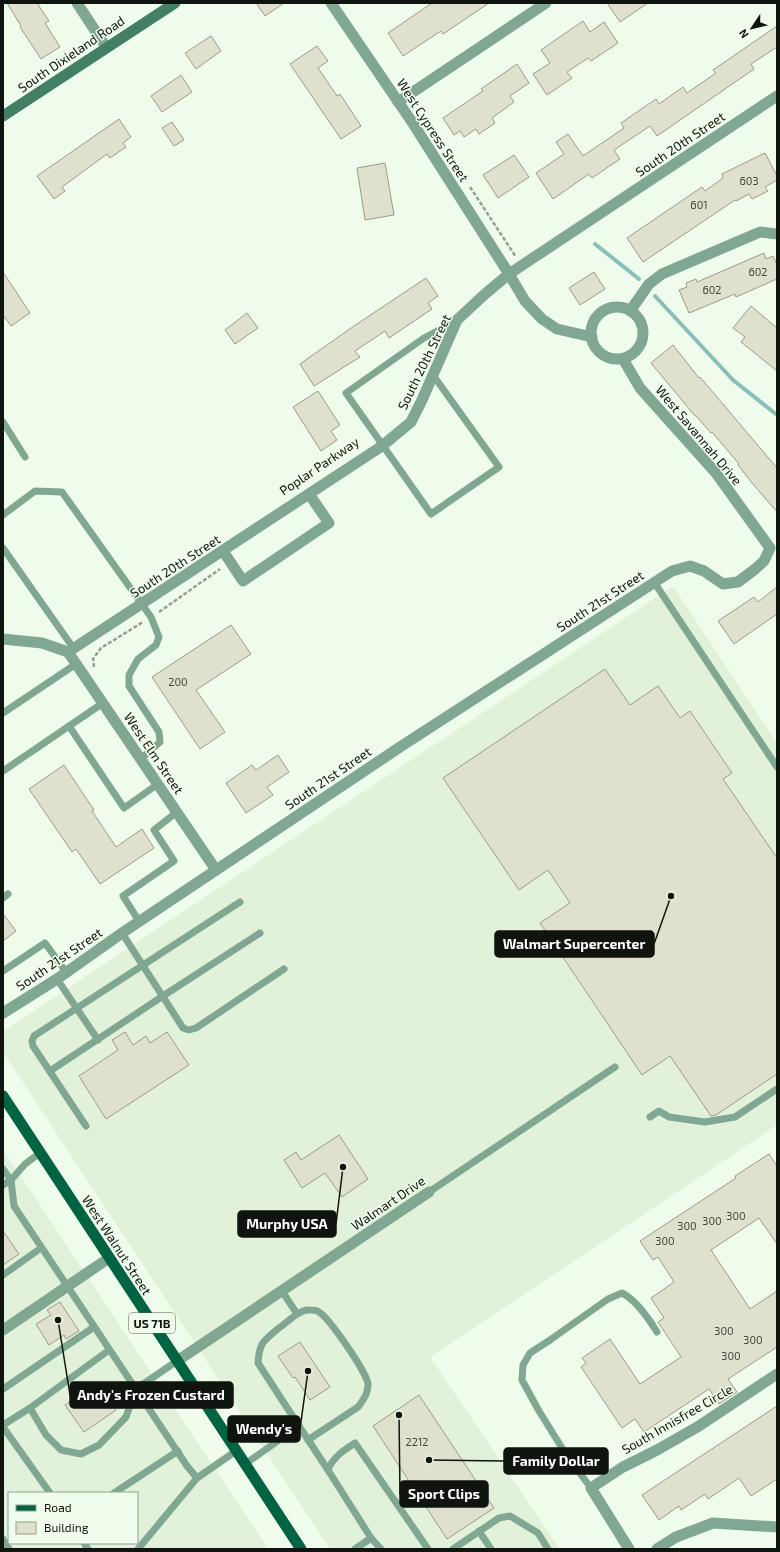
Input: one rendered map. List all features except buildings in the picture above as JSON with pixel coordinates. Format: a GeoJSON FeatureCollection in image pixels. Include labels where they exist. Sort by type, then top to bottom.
{"type":"FeatureCollection","features":[{"type":"Feature","properties":{"kind":"main road","name":"South Dixieland Road"},"geometry":{"type":"LineString","coordinates":[[3,116],[175,3]]}},
{"type":"Feature","properties":{"kind":"main road","name":"West Walnut Street"},"geometry":{"type":"LineString","coordinates":[[3,1096],[301,1549]]}},
{"type":"Feature","properties":{"kind":"street"},"geometry":{"type":"LineString","coordinates":[[77,3],[106,47]]}},
{"type":"Feature","properties":{"kind":"street","name":"West Cypress Street"},"geometry":{"type":"LineString","coordinates":[[331,3],[398,102],[509,274]]}},
{"type":"Feature","properties":{"kind":"street"},"geometry":{"type":"LineString","coordinates":[[398,102],[546,3]]}},
{"type":"Feature","properties":{"kind":"street","name":"South 20th Street"},"geometry":{"type":"LineString","coordinates":[[71,650],[382,446],[411,422],[457,320],[485,294],[509,274],[777,96]]}},
{"type":"Feature","properties":{"kind":"street"},"geometry":{"type":"LineString","coordinates":[[630,311],[649,284],[662,274],[760,232],[777,234]]}},
{"type":"Feature","properties":{"kind":"street"},"geometry":{"type":"LineString","coordinates":[[509,274],[525,301],[542,319],[557,329],[592,336]]}},
{"type":"Feature","properties":{"kind":"street"},"geometry":{"type":"LineString","coordinates":[[614,308],[622,308],[630,311],[642,324],[644,333],[638,350],[631,356],[623,359],[606,357],[599,352],[594,345],[592,328],[595,321],[600,314],[614,308]]}},
{"type":"Feature","properties":{"kind":"street","name":"West Savannah Drive"},"geometry":{"type":"LineString","coordinates":[[623,359],[640,388],[716,473],[770,548],[764,561],[738,582],[723,584],[704,571],[690,566],[672,571]]}},
{"type":"Feature","properties":{"kind":"street"},"geometry":{"type":"LineString","coordinates":[[223,551],[243,581],[329,523],[309,494]]}},
{"type":"Feature","properties":{"kind":"street","name":"South 21st Street"},"geometry":{"type":"LineString","coordinates":[[3,1013],[400,747],[672,571]]}},
{"type":"Feature","properties":{"kind":"street"},"geometry":{"type":"LineString","coordinates":[[3,639],[42,643],[71,650]]}},
{"type":"Feature","properties":{"kind":"street","name":"West Elm Street"},"geometry":{"type":"LineString","coordinates":[[71,650],[76,664],[102,704],[216,870]]}},
{"type":"Feature","properties":{"kind":"street","name":"Walmart Drive"},"geometry":{"type":"LineString","coordinates":[[177,1361],[429,1192]]}},
{"type":"Feature","properties":{"kind":"street"},"geometry":{"type":"LineString","coordinates":[[3,1330],[110,1258]]}},
{"type":"Feature","properties":{"kind":"street","name":"South Innisfree Circle"},"geometry":{"type":"LineString","coordinates":[[591,1488],[623,1467],[699,1426],[777,1374]]}},
{"type":"Feature","properties":{"kind":"street"},"geometry":{"type":"LineString","coordinates":[[591,1488],[629,1549]]}},
{"type":"Feature","properties":{"kind":"street"},"geometry":{"type":"LineString","coordinates":[[657,1549],[676,1538],[713,1523],[777,1526]]}},
{"type":"Feature","properties":{"kind":"lane"},"geometry":{"type":"LineString","coordinates":[[432,375],[499,467],[431,514],[346,393],[424,338],[457,320]]}},
{"type":"Feature","properties":{"kind":"lane"},"geometry":{"type":"LineString","coordinates":[[3,422],[25,457]]}},
{"type":"Feature","properties":{"kind":"lane"},"geometry":{"type":"LineString","coordinates":[[3,515],[35,491],[62,492],[151,617],[159,637],[156,645],[138,659],[129,675],[129,686],[159,732],[160,742],[141,759]]}},
{"type":"Feature","properties":{"kind":"lane"},"geometry":{"type":"LineString","coordinates":[[3,548],[71,650]]}},
{"type":"Feature","properties":{"kind":"lane"},"geometry":{"type":"LineString","coordinates":[[654,582],[777,767]]}},
{"type":"Feature","properties":{"kind":"lane"},"geometry":{"type":"LineString","coordinates":[[3,713],[76,664]]}},
{"type":"Feature","properties":{"kind":"lane"},"geometry":{"type":"LineString","coordinates":[[3,771],[102,704]]}},
{"type":"Feature","properties":{"kind":"lane"},"geometry":{"type":"LineString","coordinates":[[69,726],[124,808],[158,784]]}},
{"type":"Feature","properties":{"kind":"lane"},"geometry":{"type":"LineString","coordinates":[[139,921],[123,896],[174,861],[154,830],[177,812]]}},
{"type":"Feature","properties":{"kind":"lane"},"geometry":{"type":"LineString","coordinates":[[86,1126],[33,1046],[32,1041],[34,1036],[240,902]]}},
{"type":"Feature","properties":{"kind":"lane"},"geometry":{"type":"LineString","coordinates":[[122,933],[183,1028],[188,1030],[196,1028],[284,969]]}},
{"type":"Feature","properties":{"kind":"lane"},"geometry":{"type":"LineString","coordinates":[[50,1072],[260,933]]}},
{"type":"Feature","properties":{"kind":"lane"},"geometry":{"type":"LineString","coordinates":[[3,971],[45,942],[77,1008],[98,1040]]}},
{"type":"Feature","properties":{"kind":"lane","name":"Walmart Drive"},"geometry":{"type":"LineString","coordinates":[[429,1192],[614,1067]]}},
{"type":"Feature","properties":{"kind":"lane"},"geometry":{"type":"LineString","coordinates":[[650,1117],[659,1111],[669,1117],[705,1122],[735,1117],[777,1089]]}},
{"type":"Feature","properties":{"kind":"lane"},"geometry":{"type":"LineString","coordinates":[[3,1185],[10,1180],[25,1164],[40,1153]]}},
{"type":"Feature","properties":{"kind":"lane"},"geometry":{"type":"LineString","coordinates":[[3,1169],[10,1180],[14,1206],[187,1466],[197,1478]]}},
{"type":"Feature","properties":{"kind":"lane"},"geometry":{"type":"LineString","coordinates":[[3,1275],[41,1248]]}},
{"type":"Feature","properties":{"kind":"lane"},"geometry":{"type":"LineString","coordinates":[[282,1291],[297,1314]]}},
{"type":"Feature","properties":{"kind":"lane"},"geometry":{"type":"LineString","coordinates":[[591,1488],[567,1456],[522,1380],[523,1365],[530,1353],[608,1299],[622,1293],[629,1296],[657,1332]]}},
{"type":"Feature","properties":{"kind":"lane"},"geometry":{"type":"LineString","coordinates":[[308,1440],[358,1407],[364,1400],[368,1385],[364,1373],[326,1318],[318,1311],[308,1310],[297,1314],[264,1340],[258,1350],[258,1363],[371,1538],[381,1549]]}},
{"type":"Feature","properties":{"kind":"lane"},"geometry":{"type":"LineString","coordinates":[[3,1389],[94,1327]]}},
{"type":"Feature","properties":{"kind":"lane"},"geometry":{"type":"LineString","coordinates":[[49,1492],[3,1426],[109,1350]]}},
{"type":"Feature","properties":{"kind":"lane"},"geometry":{"type":"LineString","coordinates":[[30,1408],[46,1434],[61,1450],[81,1454],[99,1445],[126,1417],[136,1389],[177,1361]]}},
{"type":"Feature","properties":{"kind":"lane"},"geometry":{"type":"LineString","coordinates":[[245,1464],[299,1426]]}},
{"type":"Feature","properties":{"kind":"lane"},"geometry":{"type":"LineString","coordinates":[[328,1470],[331,1462],[355,1443],[428,1549]]}},
{"type":"Feature","properties":{"kind":"lane"},"geometry":{"type":"LineString","coordinates":[[116,1492],[178,1451]]}},
{"type":"Feature","properties":{"kind":"lane"},"geometry":{"type":"LineString","coordinates":[[138,1549],[197,1478],[236,1451]]}},
{"type":"Feature","properties":{"kind":"lane"},"geometry":{"type":"LineString","coordinates":[[453,1549],[499,1518],[510,1516],[538,1533],[548,1549]]}},
{"type":"Feature","properties":{"kind":"lane"},"geometry":{"type":"LineString","coordinates":[[479,1531],[488,1548]]}},
{"type":"Feature","properties":{"kind":"lane"},"geometry":{"type":"LineString","coordinates":[[355,1549],[371,1538]]}},
{"type":"Feature","properties":{"kind":"lane"},"geometry":{"type":"LineString","coordinates":[[3,1539],[9,1549]]}},
{"type":"Feature","properties":{"kind":"path"},"geometry":{"type":"LineString","coordinates":[[466,181],[518,259]]}},
{"type":"Feature","properties":{"kind":"path"},"geometry":{"type":"LineString","coordinates":[[94,670],[93,659],[101,648],[151,617],[230,562]]}},
{"type":"Feature","properties":{"kind":"shaded area"},"geometry":{"type":"Polygon","coordinates":[[[673,586],[777,743],[777,1125],[430,1357],[560,1549],[330,1549],[3,1052],[4,1031],[673,586]]]}},
{"type":"Feature","properties":{"kind":"shaded area"},"geometry":{"type":"Polygon","coordinates":[[[3,1149],[268,1549],[3,1549],[3,1149]]]}},
{"type":"Feature","properties":{"kind":"waterway"},"geometry":{"type":"LineString","coordinates":[[595,244],[639,279]]}},
{"type":"Feature","properties":{"kind":"waterway"},"geometry":{"type":"LineString","coordinates":[[655,296],[733,380],[777,415]]}},
{"type":"Feature","properties":{"kind":"place","name":"Walmart Supercenter"},"geometry":{"type":"Point","coordinates":[671,896]}},
{"type":"Feature","properties":{"kind":"place","name":"Murphy USA"},"geometry":{"type":"Point","coordinates":[343,1167]}},
{"type":"Feature","properties":{"kind":"place","name":"Andy's Frozen Custard"},"geometry":{"type":"Point","coordinates":[58,1320]}},
{"type":"Feature","properties":{"kind":"place","name":"Wendy's"},"geometry":{"type":"Point","coordinates":[308,1371]}},
{"type":"Feature","properties":{"kind":"place","name":"Sport Clips"},"geometry":{"type":"Point","coordinates":[399,1415]}},
{"type":"Feature","properties":{"kind":"place","name":"Family Dollar"},"geometry":{"type":"Point","coordinates":[429,1460]}}]}
